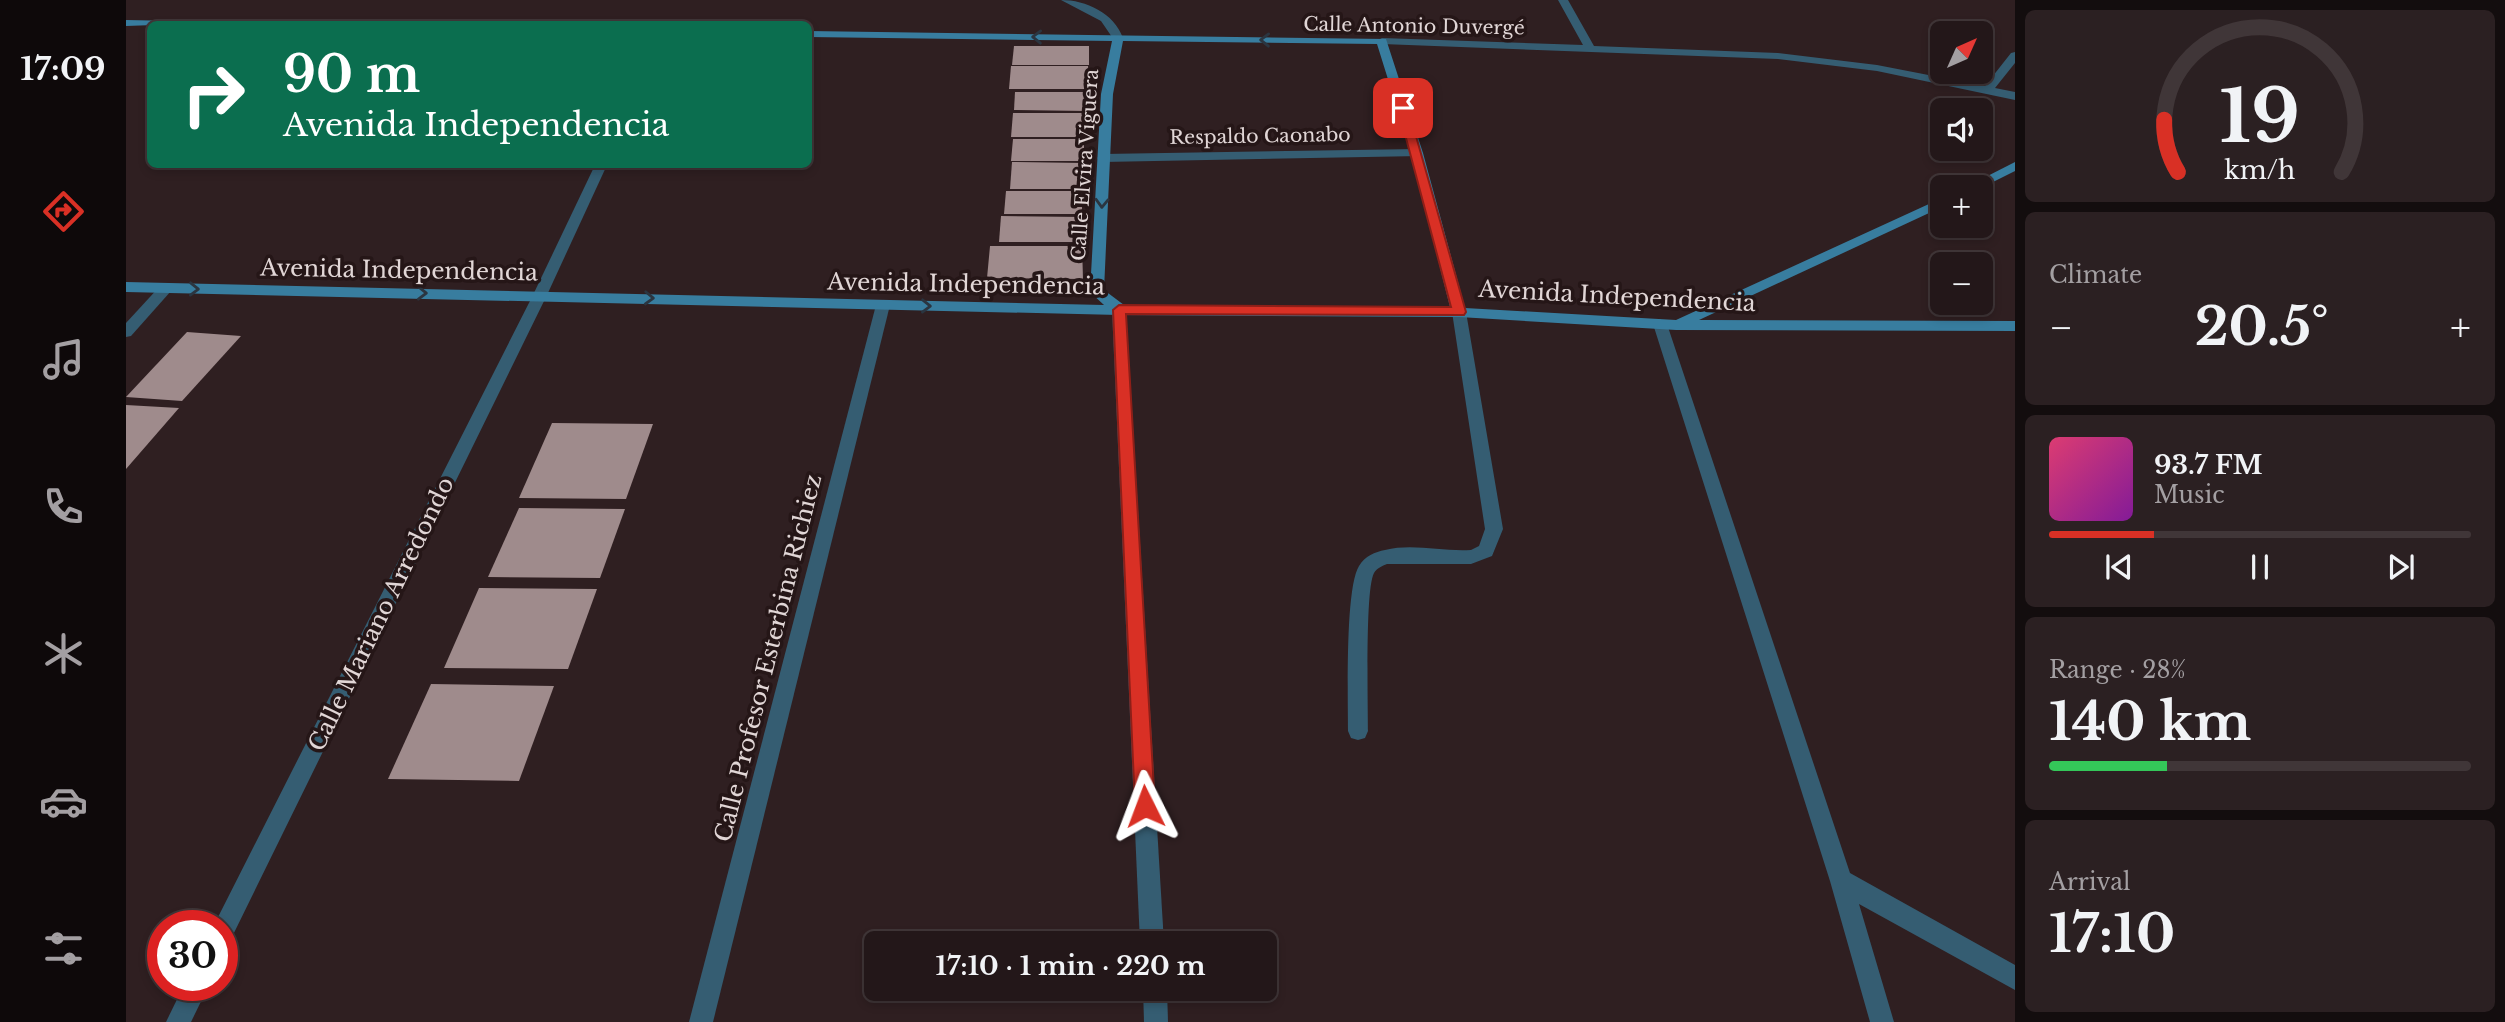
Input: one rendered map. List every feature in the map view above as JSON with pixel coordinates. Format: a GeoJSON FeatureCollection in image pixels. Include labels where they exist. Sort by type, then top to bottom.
{"type":"FeatureCollection","features":[{"type":"Feature","properties":{"kind":"main road"},"geometry":{"type":"LineString","coordinates":[[126,23],[147,23]]}},
{"type":"Feature","properties":{"kind":"main road","name":"Calle Antonio Duvergé"},"geometry":{"type":"LineString","coordinates":[[812,34],[1382,41]]}},
{"type":"Feature","properties":{"kind":"main road","name":"Calle Elvira Viguera"},"geometry":{"type":"LineString","coordinates":[[1118,38],[1111,64],[1103,158],[1097,292],[1119,310]]}},
{"type":"Feature","properties":{"kind":"main road"},"geometry":{"type":"LineString","coordinates":[[1382,41],[1417,153],[1459,312]]}},
{"type":"Feature","properties":{"kind":"main road"},"geometry":{"type":"LineString","coordinates":[[1993,177],[2015,166]]}},
{"type":"Feature","properties":{"kind":"main road"},"geometry":{"type":"LineString","coordinates":[[1668,325],[1930,207]]}},
{"type":"Feature","properties":{"kind":"main road","name":"Avenida Independencia"},"geometry":{"type":"LineString","coordinates":[[126,287],[1119,310],[1459,312],[1668,325],[2015,326]]}},
{"type":"Feature","properties":{"kind":"street"},"geometry":{"type":"LineString","coordinates":[[1066,0],[1108,20],[1116,29],[1118,38]]}},
{"type":"Feature","properties":{"kind":"street"},"geometry":{"type":"LineString","coordinates":[[1563,0],[1590,48]]}},
{"type":"Feature","properties":{"kind":"street","name":"Calle Antonio Duvergé"},"geometry":{"type":"LineString","coordinates":[[1382,41],[1778,56],[1877,68],[2015,96]]}},
{"type":"Feature","properties":{"kind":"street"},"geometry":{"type":"LineString","coordinates":[[1988,90],[2015,55]]}},
{"type":"Feature","properties":{"kind":"street","name":"Respaldo Caonabo"},"geometry":{"type":"LineString","coordinates":[[1103,158],[1417,153]]}},
{"type":"Feature","properties":{"kind":"street","name":"Calle Mariano Arredondo"},"geometry":{"type":"LineString","coordinates":[[233,910],[540,295],[600,168]]}},
{"type":"Feature","properties":{"kind":"street"},"geometry":{"type":"LineString","coordinates":[[126,332],[166,288]]}},
{"type":"Feature","properties":{"kind":"street","name":"Calle Profesor Esterbina Richiez"},"geometry":{"type":"LineString","coordinates":[[701,1022],[883,305]]}},
{"type":"Feature","properties":{"kind":"street"},"geometry":{"type":"LineString","coordinates":[[1119,310],[1151,931]]}},
{"type":"Feature","properties":{"kind":"street"},"geometry":{"type":"LineString","coordinates":[[1358,731],[1360,596],[1364,572],[1370,563],[1380,558],[1397,556],[1471,557],[1484,552],[1490,544],[1494,529],[1459,312]]}},
{"type":"Feature","properties":{"kind":"street"},"geometry":{"type":"LineString","coordinates":[[1668,325],[1842,881],[1882,1022]]}},
{"type":"Feature","properties":{"kind":"street"},"geometry":{"type":"LineString","coordinates":[[1842,881],[2015,978]]}},
{"type":"Feature","properties":{"kind":"street"},"geometry":{"type":"LineString","coordinates":[[178,1022],[189,1001]]}},
{"type":"Feature","properties":{"kind":"street"},"geometry":{"type":"LineString","coordinates":[[1155,1001],[1156,1022]]}},
{"type":"Feature","properties":{"kind":"building"},"geometry":{"type":"Polygon","coordinates":[[[1014,46],[1089,46],[1089,65],[1012,65],[1014,46]]]}},
{"type":"Feature","properties":{"kind":"building"},"geometry":{"type":"Polygon","coordinates":[[[1011,66],[1088,66],[1089,89],[1009,89],[1011,66]]]}},
{"type":"Feature","properties":{"kind":"building"},"geometry":{"type":"Polygon","coordinates":[[[1015,92],[1086,92],[1087,111],[1014,110],[1015,92]]]}},
{"type":"Feature","properties":{"kind":"building"},"geometry":{"type":"Polygon","coordinates":[[[1013,113],[1086,113],[1086,137],[1011,137],[1013,113]]]}},
{"type":"Feature","properties":{"kind":"building"},"geometry":{"type":"Polygon","coordinates":[[[1013,139],[1084,139],[1084,161],[1011,161],[1013,139]]]}},
{"type":"Feature","properties":{"kind":"building"},"geometry":{"type":"Polygon","coordinates":[[[1012,162],[1083,163],[1083,189],[1010,189],[1012,162]]]}},
{"type":"Feature","properties":{"kind":"building"},"geometry":{"type":"Polygon","coordinates":[[[1006,191],[1082,191],[1082,214],[1004,214],[1006,191]]]}},
{"type":"Feature","properties":{"kind":"building"},"geometry":{"type":"Polygon","coordinates":[[[1001,216],[1083,217],[1083,242],[999,242],[1001,216]]]}},
{"type":"Feature","properties":{"kind":"building"},"geometry":{"type":"Polygon","coordinates":[[[990,246],[1082,246],[1083,279],[987,278],[990,246]]]}},
{"type":"Feature","properties":{"kind":"building"},"geometry":{"type":"Polygon","coordinates":[[[187,332],[241,336],[182,401],[126,397],[187,332]]]}},
{"type":"Feature","properties":{"kind":"building"},"geometry":{"type":"Polygon","coordinates":[[[126,405],[179,408],[126,469],[126,405]]]}},
{"type":"Feature","properties":{"kind":"building"},"geometry":{"type":"Polygon","coordinates":[[[552,423],[653,424],[626,499],[519,498],[552,423]]]}},
{"type":"Feature","properties":{"kind":"building"},"geometry":{"type":"Polygon","coordinates":[[[519,508],[625,509],[600,578],[488,577],[519,508]]]}},
{"type":"Feature","properties":{"kind":"building"},"geometry":{"type":"Polygon","coordinates":[[[479,588],[597,589],[568,669],[444,668],[479,588]]]}},
{"type":"Feature","properties":{"kind":"building"},"geometry":{"type":"Polygon","coordinates":[[[431,684],[554,686],[519,781],[388,779],[431,684]]]}},
{"type":"Feature","properties":{"kind":"route"},"geometry":{"type":"LineString","coordinates":[[1145,806],[1119,310],[1459,312],[1403,108]]}}]}
